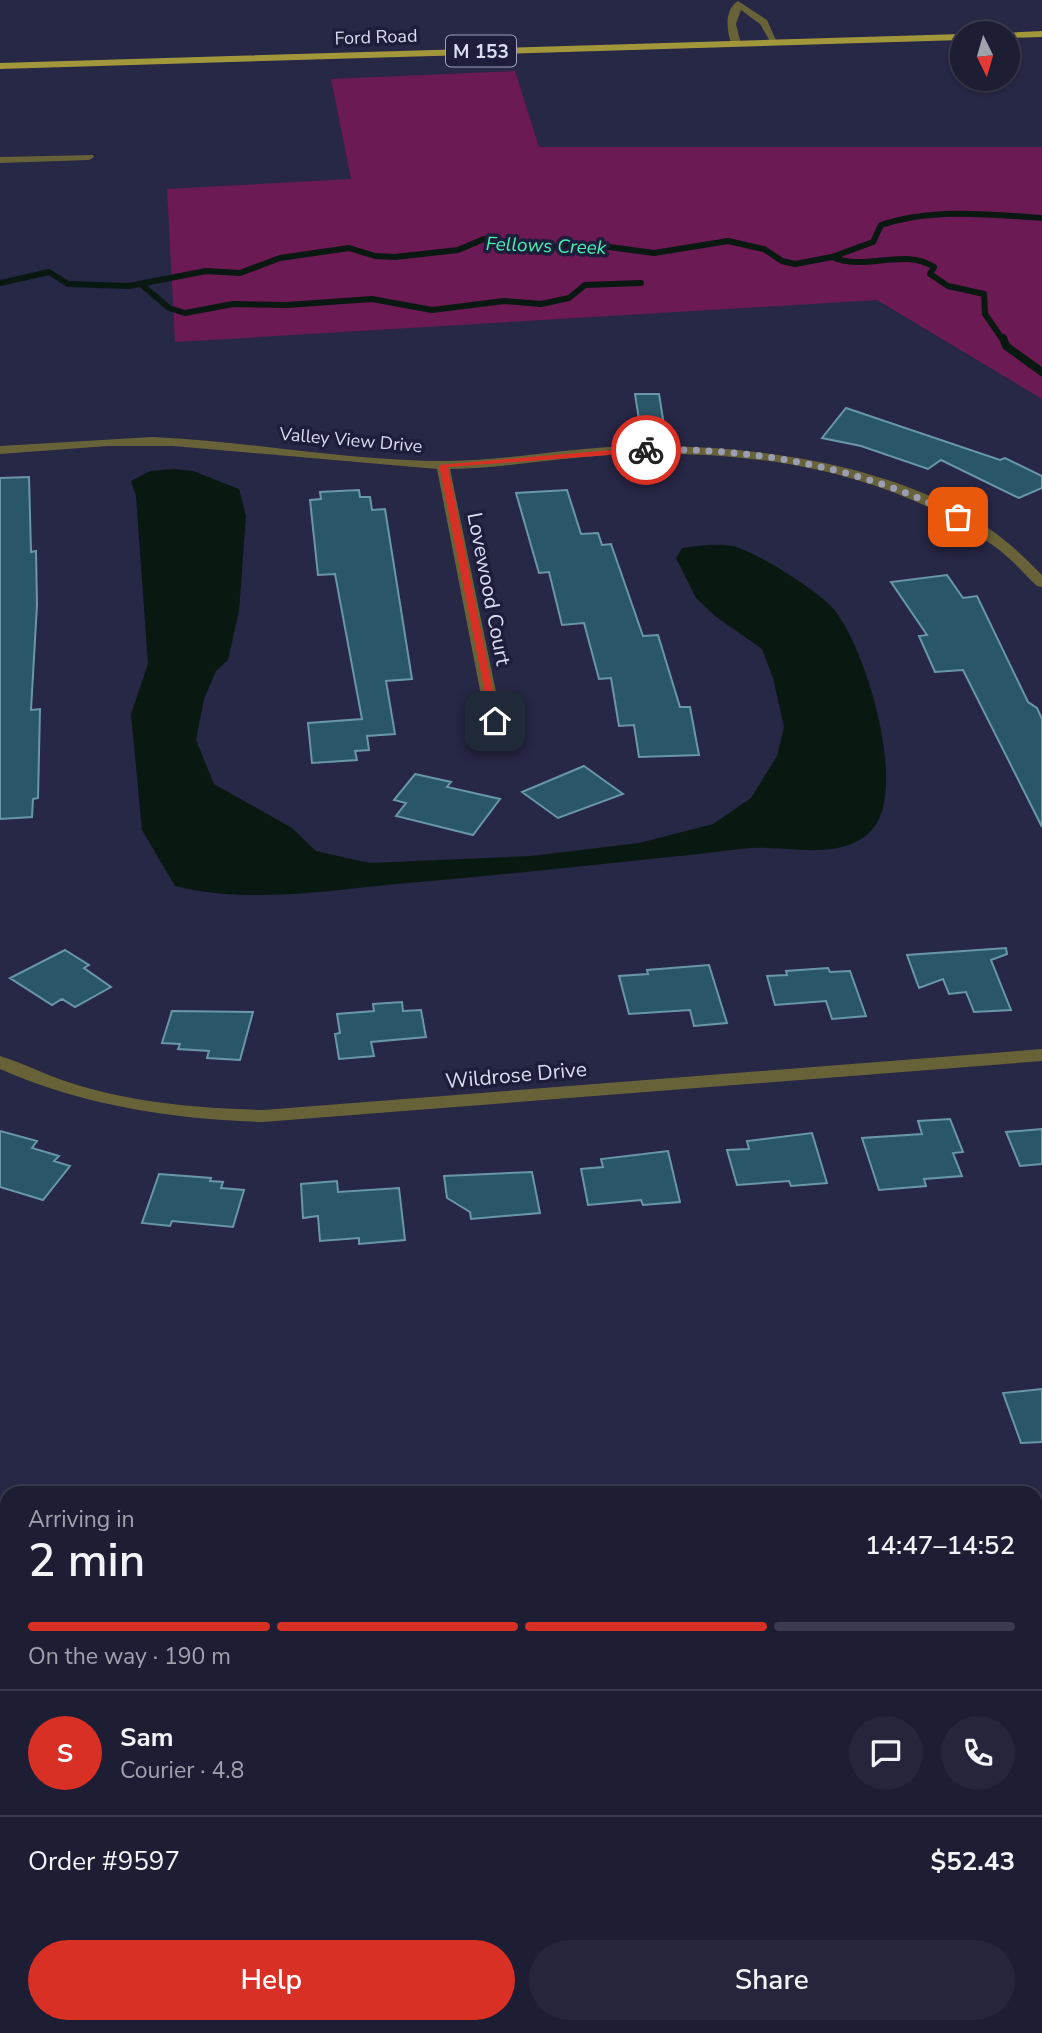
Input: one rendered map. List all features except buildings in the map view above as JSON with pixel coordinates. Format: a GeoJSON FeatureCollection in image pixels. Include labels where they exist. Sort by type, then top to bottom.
{"type":"FeatureCollection","features":[{"type":"Feature","properties":{"kind":"main road"},"geometry":{"type":"LineString","coordinates":[[1020,35],[1042,34]]}},
{"type":"Feature","properties":{"kind":"main road","name":"Ford Road"},"geometry":{"type":"LineString","coordinates":[[0,66],[950,37]]}},
{"type":"Feature","properties":{"kind":"street"},"geometry":{"type":"LineString","coordinates":[[736,44],[731,24],[737,2],[764,22],[775,43]]}},
{"type":"Feature","properties":{"kind":"street"},"geometry":{"type":"LineString","coordinates":[[0,160],[89,157]]}},
{"type":"Feature","properties":{"kind":"street","name":"Valley View Drive"},"geometry":{"type":"LineString","coordinates":[[0,450],[169,442],[443,465],[660,449],[747,455],[860,477],[940,507],[1006,547],[1042,583]]}},
{"type":"Feature","properties":{"kind":"street","name":"Lovewood Court"},"geometry":{"type":"LineString","coordinates":[[443,465],[495,721]]}},
{"type":"Feature","properties":{"kind":"street","name":"Wildrose Drive"},"geometry":{"type":"LineString","coordinates":[[0,1062],[56,1086],[119,1103],[183,1113],[263,1116],[1042,1055]]}},
{"type":"Feature","properties":{"kind":"shaded area"},"geometry":{"type":"Polygon","coordinates":[[[515,71],[539,147],[1042,147],[1042,399],[877,300],[175,342],[167,189],[351,179],[331,79],[515,71]]]}},
{"type":"Feature","properties":{"kind":"shaded area"},"geometry":{"type":"Polygon","coordinates":[[[150,471],[193,471],[239,489],[246,516],[239,611],[228,660],[216,671],[204,699],[196,740],[214,784],[292,828],[316,851],[369,863],[531,856],[639,843],[713,824],[751,798],[777,756],[784,727],[773,678],[762,649],[715,616],[696,598],[676,558],[682,548],[707,545],[732,546],[770,563],[824,599],[845,626],[858,652],[879,719],[885,753],[886,786],[881,813],[870,832],[858,841],[830,849],[746,848],[285,894],[230,894],[175,886],[142,830],[131,714],[148,664],[136,496],[131,481],[150,471]]]}},
{"type":"Feature","properties":{"kind":"waterway","name":"Fellows Creek"},"geometry":{"type":"LineString","coordinates":[[832,257],[873,242],[881,225],[920,216],[961,214],[1042,218]]}},
{"type":"Feature","properties":{"kind":"waterway","name":"Fellows Creek"},"geometry":{"type":"LineString","coordinates":[[0,283],[49,272],[68,284],[129,286],[206,271],[240,273],[280,258],[349,248],[375,256],[395,257],[458,250],[484,239],[537,248],[602,246],[654,253],[728,241],[764,249],[782,261],[795,264],[832,257]]}},
{"type":"Feature","properties":{"kind":"waterway"},"geometry":{"type":"LineString","coordinates":[[832,257],[858,262],[897,259],[922,261],[934,267],[930,274],[948,286],[984,294],[985,314],[1003,340]]}},
{"type":"Feature","properties":{"kind":"waterway"},"geometry":{"type":"LineString","coordinates":[[141,284],[169,308],[185,313],[233,304],[287,305],[372,299],[432,310],[504,301],[541,304],[569,298],[585,285],[641,283]]}},
{"type":"Feature","properties":{"kind":"waterway"},"geometry":{"type":"LineString","coordinates":[[1003,338],[1006,346],[1042,372]]}},
{"type":"Feature","properties":{"kind":"way so far"},"geometry":{"type":"LineString","coordinates":[[646,450],[747,455],[832,470],[903,491],[958,517]]}},
{"type":"Feature","properties":{"kind":"route"},"geometry":{"type":"LineString","coordinates":[[495,721],[443,465],[646,450]]}}]}
